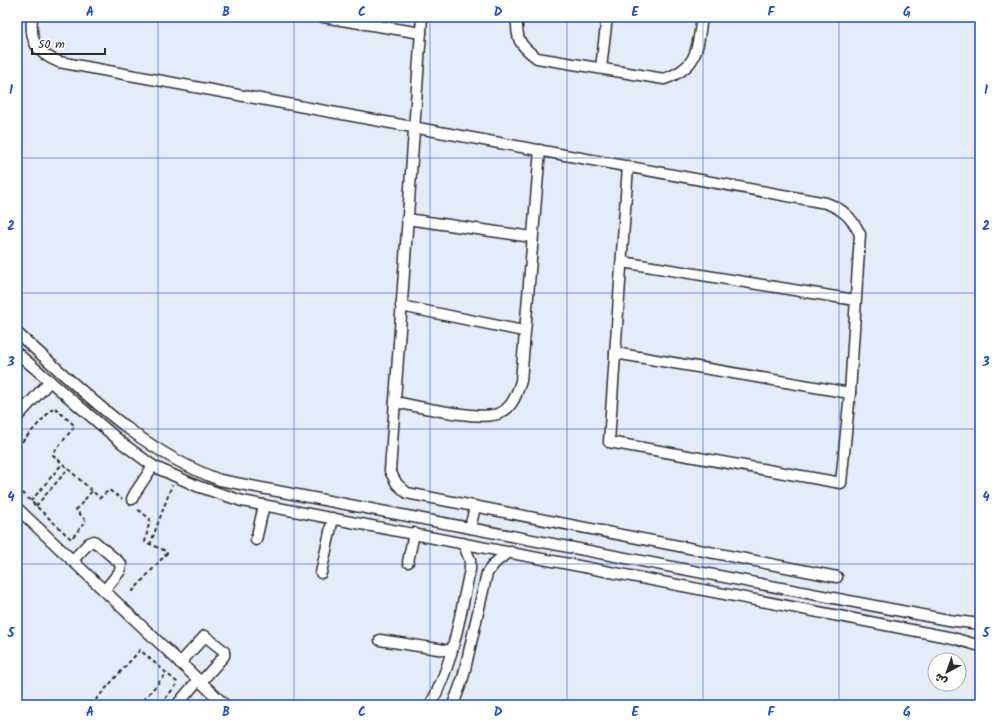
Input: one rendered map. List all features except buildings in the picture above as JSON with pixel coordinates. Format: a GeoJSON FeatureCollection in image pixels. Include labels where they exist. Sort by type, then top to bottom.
{"type":"FeatureCollection","features":[{"type":"Feature","properties":{"kind":"street"},"geometry":{"type":"LineString","coordinates":[[32,17],[31,33],[36,46],[46,57],[59,62],[413,129],[628,166],[826,203],[838,207],[851,219],[860,234],[850,393],[841,483],[609,442],[628,166]]}},
{"type":"Feature","properties":{"kind":"street"},"geometry":{"type":"LineString","coordinates":[[323,17],[421,33]]}},
{"type":"Feature","properties":{"kind":"street"},"geometry":{"type":"LineString","coordinates":[[422,17],[390,470],[397,484],[407,493],[837,577]]}},
{"type":"Feature","properties":{"kind":"street"},"geometry":{"type":"LineString","coordinates":[[517,17],[517,37],[523,48],[537,58],[664,79],[679,74],[690,64],[696,50],[702,17]]}},
{"type":"Feature","properties":{"kind":"street"},"geometry":{"type":"LineString","coordinates":[[601,68],[607,17]]}},
{"type":"Feature","properties":{"kind":"street"},"geometry":{"type":"LineString","coordinates":[[395,402],[485,417],[500,413],[510,405],[516,395],[521,381],[523,331],[540,150]]}},
{"type":"Feature","properties":{"kind":"street"},"geometry":{"type":"LineString","coordinates":[[407,219],[532,237]]}},
{"type":"Feature","properties":{"kind":"street"},"geometry":{"type":"LineString","coordinates":[[622,262],[855,300]]}},
{"type":"Feature","properties":{"kind":"street"},"geometry":{"type":"LineString","coordinates":[[401,306],[523,331]]}},
{"type":"Feature","properties":{"kind":"street"},"geometry":{"type":"LineString","coordinates":[[17,333],[131,431],[160,452],[179,463],[220,480],[437,522],[550,542],[948,620],[980,624]]}},
{"type":"Feature","properties":{"kind":"street"},"geometry":{"type":"LineString","coordinates":[[17,353],[122,443],[153,466],[175,477],[219,494],[264,505],[953,638],[980,646]]}},
{"type":"Feature","properties":{"kind":"street"},"geometry":{"type":"LineString","coordinates":[[614,353],[850,393]]}},
{"type":"Feature","properties":{"kind":"street"},"geometry":{"type":"LineString","coordinates":[[17,417],[50,381]]}},
{"type":"Feature","properties":{"kind":"street"},"geometry":{"type":"LineString","coordinates":[[91,416],[101,406]]}},
{"type":"Feature","properties":{"kind":"street"},"geometry":{"type":"LineString","coordinates":[[130,502],[134,493],[153,466]]}},
{"type":"Feature","properties":{"kind":"street"},"geometry":{"type":"LineString","coordinates":[[256,540],[264,505]]}},
{"type":"Feature","properties":{"kind":"street"},"geometry":{"type":"LineString","coordinates":[[470,528],[475,507]]}},
{"type":"Feature","properties":{"kind":"street"},"geometry":{"type":"LineString","coordinates":[[17,508],[225,705]]}},
{"type":"Feature","properties":{"kind":"street"},"geometry":{"type":"LineString","coordinates":[[321,572],[333,518]]}},
{"type":"Feature","properties":{"kind":"street"},"geometry":{"type":"LineString","coordinates":[[435,537],[437,522]]}},
{"type":"Feature","properties":{"kind":"street"},"geometry":{"type":"LineString","coordinates":[[408,562],[414,533]]}},
{"type":"Feature","properties":{"kind":"street"},"geometry":{"type":"LineString","coordinates":[[72,561],[88,543],[94,541],[121,564],[120,571],[104,591]]}},
{"type":"Feature","properties":{"kind":"street"},"geometry":{"type":"LineString","coordinates":[[547,559],[550,542]]}},
{"type":"Feature","properties":{"kind":"street"},"geometry":{"type":"LineString","coordinates":[[430,705],[440,686],[451,651],[470,570],[470,560],[463,543]]}},
{"type":"Feature","properties":{"kind":"street"},"geometry":{"type":"LineString","coordinates":[[453,705],[465,672],[487,573],[493,564],[501,557],[511,552]]}},
{"type":"Feature","properties":{"kind":"street"},"geometry":{"type":"LineString","coordinates":[[177,705],[224,656],[224,651],[205,636],[180,662]]}},
{"type":"Feature","properties":{"kind":"street"},"geometry":{"type":"LineString","coordinates":[[380,640],[451,651]]}},
{"type":"Feature","properties":{"kind":"path"},"geometry":{"type":"LineString","coordinates":[[17,447],[54,407],[75,426],[53,453],[53,456],[92,492],[101,498],[109,490],[130,502],[150,519],[144,541],[166,551],[167,554],[132,592]]}},
{"type":"Feature","properties":{"kind":"path"},"geometry":{"type":"LineString","coordinates":[[31,501],[62,464]]}},
{"type":"Feature","properties":{"kind":"path"},"geometry":{"type":"LineString","coordinates":[[36,506],[68,469]]}},
{"type":"Feature","properties":{"kind":"path"},"geometry":{"type":"LineString","coordinates":[[54,473],[60,478]]}},
{"type":"Feature","properties":{"kind":"path"},"geometry":{"type":"LineString","coordinates":[[150,545],[175,477]]}},
{"type":"Feature","properties":{"kind":"path"},"geometry":{"type":"LineString","coordinates":[[17,488],[71,539],[86,521],[76,510],[92,492]]}},
{"type":"Feature","properties":{"kind":"path"},"geometry":{"type":"LineString","coordinates":[[91,705],[139,651],[178,683],[160,705]]}},
{"type":"Feature","properties":{"kind":"path"},"geometry":{"type":"LineString","coordinates":[[139,705],[167,673]]}}]}
